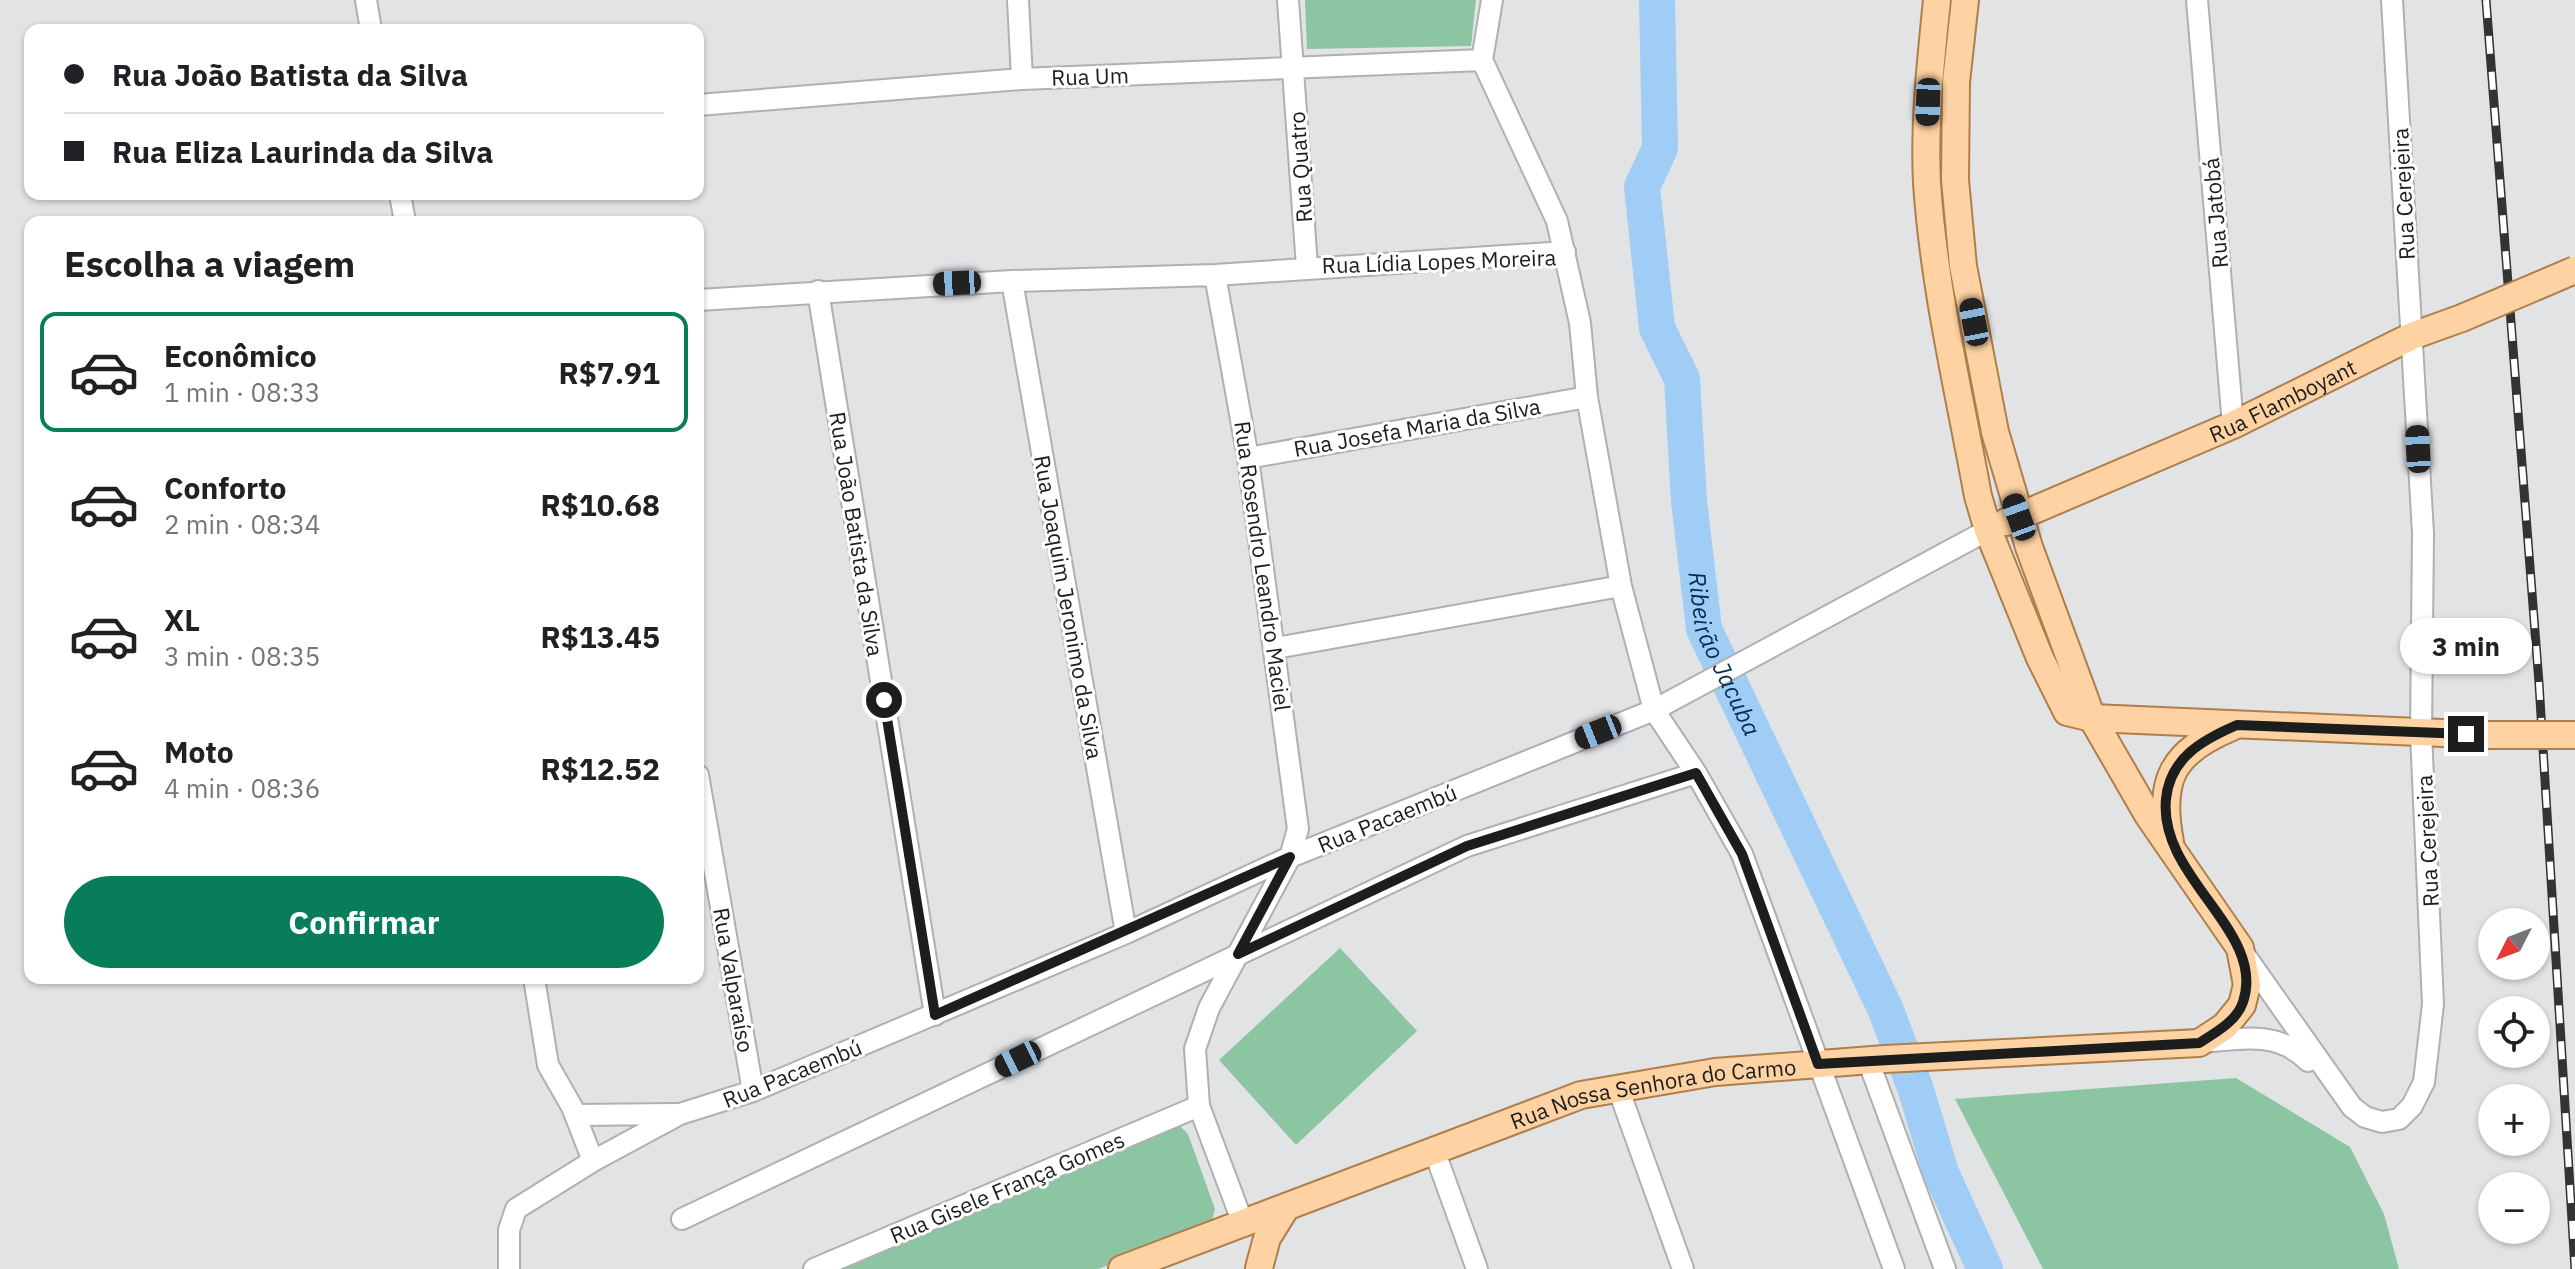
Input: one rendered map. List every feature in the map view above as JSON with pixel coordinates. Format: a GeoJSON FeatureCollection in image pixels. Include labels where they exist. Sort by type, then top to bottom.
{"type":"FeatureCollection","features":[{"type":"Feature","properties":{"kind":"main road"},"geometry":{"type":"LineString","coordinates":[[1937,0],[1928,128],[1931,230],[1978,496],[1988,530],[2060,701],[2074,715],[2092,718],[2421,733],[2575,735]]}},
{"type":"Feature","properties":{"kind":"main road"},"geometry":{"type":"LineString","coordinates":[[1965,0],[1954,131],[1958,223],[1995,432],[2019,517],[2092,718],[2148,815],[2240,948],[2247,985],[2242,1005],[2225,1026],[2199,1043]]}},
{"type":"Feature","properties":{"kind":"main road","name":"Rua Flamboyant"},"geometry":{"type":"LineString","coordinates":[[1988,530],[2233,425],[2412,336],[2575,270]]}},
{"type":"Feature","properties":{"kind":"main road"},"geometry":{"type":"LineString","coordinates":[[2172,850],[2164,812],[2168,778],[2191,750],[2237,725]]}},
{"type":"Feature","properties":{"kind":"main road","name":"Rua Nossa Senhora do Carmo"},"geometry":{"type":"LineString","coordinates":[[1122,1269],[1244,1226],[1581,1095],[1715,1072],[1876,1059],[2199,1043]]}},
{"type":"Feature","properties":{"kind":"main road"},"geometry":{"type":"LineString","coordinates":[[1259,1268],[1267,1238],[1285,1209]]}},
{"type":"Feature","properties":{"kind":"main road"},"geometry":{"type":"LineString","coordinates":[[1244,1226],[1259,1268]]}},
{"type":"Feature","properties":{"kind":"street"},"geometry":{"type":"LineString","coordinates":[[366,0],[370,24]]}},
{"type":"Feature","properties":{"kind":"street"},"geometry":{"type":"LineString","coordinates":[[1018,0],[1022,79]]}},
{"type":"Feature","properties":{"kind":"street","name":"Rua Quatro"},"geometry":{"type":"LineString","coordinates":[[1288,0],[1307,267]]}},
{"type":"Feature","properties":{"kind":"street"},"geometry":{"type":"LineString","coordinates":[[1492,0],[1482,60],[1557,221],[1565,252]]}},
{"type":"Feature","properties":{"kind":"street","name":"Rua Jatobá"},"geometry":{"type":"LineString","coordinates":[[2197,0],[2233,425]]}},
{"type":"Feature","properties":{"kind":"street","name":"Rua Cerejeira"},"geometry":{"type":"LineString","coordinates":[[2199,1043],[2247,1038],[2287,1043],[2365,1117],[2382,1122],[2399,1119],[2406,1113],[2424,1082],[2433,1004],[2421,733],[2423,533],[2392,0]]}},
{"type":"Feature","properties":{"kind":"street","name":"Rua Um"},"geometry":{"type":"LineString","coordinates":[[704,105],[1022,79],[1482,60]]}},
{"type":"Feature","properties":{"kind":"street","name":"Rua Lídia Lopes Moreira"},"geometry":{"type":"LineString","coordinates":[[704,300],[1012,281],[1215,275],[1565,252],[1580,323],[1587,397],[1621,586],[1654,710],[1696,773],[1742,854],[1894,1269]]}},
{"type":"Feature","properties":{"kind":"street","name":"Rua Rosendro Leandro Maciel"},"geometry":{"type":"LineString","coordinates":[[1215,275],[1248,458],[1298,829],[1290,857],[1209,1008],[1195,1049],[1199,1106],[1244,1226]]}},
{"type":"Feature","properties":{"kind":"street","name":"Rua Joaquim Jeronimo da Silva"},"geometry":{"type":"LineString","coordinates":[[1012,281],[1126,933]]}},
{"type":"Feature","properties":{"kind":"street","name":"Rua João Batista da Silva"},"geometry":{"type":"LineString","coordinates":[[818,291],[935,1015]]}},
{"type":"Feature","properties":{"kind":"street","name":"Rua Josefa Maria da Silva"},"geometry":{"type":"LineString","coordinates":[[1248,458],[1587,397]]}},
{"type":"Feature","properties":{"kind":"street","name":"Rua Pacaembú"},"geometry":{"type":"LineString","coordinates":[[509,1269],[509,1230],[516,1209],[593,1161],[680,1114],[753,1091],[1126,933],[1290,857],[1654,710],[1988,530]]}},
{"type":"Feature","properties":{"kind":"street"},"geometry":{"type":"LineString","coordinates":[[1276,648],[1621,586]]}},
{"type":"Feature","properties":{"kind":"street"},"geometry":{"type":"LineString","coordinates":[[682,1219],[1467,846],[1696,773]]}},
{"type":"Feature","properties":{"kind":"street","name":"Rua Valparaíso"},"geometry":{"type":"LineString","coordinates":[[704,809],[753,1091]]}},
{"type":"Feature","properties":{"kind":"street","name":"Rua Cerejeira"},"geometry":{"type":"LineString","coordinates":[[2240,948],[2336,1089]]}},
{"type":"Feature","properties":{"kind":"street"},"geometry":{"type":"LineString","coordinates":[[535,984],[548,1065],[575,1115],[593,1161]]}},
{"type":"Feature","properties":{"kind":"street"},"geometry":{"type":"LineString","coordinates":[[1876,1059],[1945,1269]]}},
{"type":"Feature","properties":{"kind":"street"},"geometry":{"type":"LineString","coordinates":[[1618,1088],[1683,1269]]}},
{"type":"Feature","properties":{"kind":"street","name":"Rua Gisele França Gomes"},"geometry":{"type":"LineString","coordinates":[[814,1269],[1199,1106]]}},
{"type":"Feature","properties":{"kind":"street","name":"Rua Pacaembú"},"geometry":{"type":"LineString","coordinates":[[575,1115],[680,1114]]}},
{"type":"Feature","properties":{"kind":"street"},"geometry":{"type":"LineString","coordinates":[[1434,1150],[1477,1269]]}},
{"type":"Feature","properties":{"kind":"green space"},"geometry":{"type":"Polygon","coordinates":[[[1305,0],[1476,0],[1471,46],[1307,49],[1305,0]]]}},
{"type":"Feature","properties":{"kind":"green space"},"geometry":{"type":"Polygon","coordinates":[[[1340,948],[1417,1031],[1296,1145],[1219,1060],[1340,948]]]}},
{"type":"Feature","properties":{"kind":"green space"},"geometry":{"type":"Polygon","coordinates":[[[2236,1078],[2350,1147],[2384,1214],[2399,1269],[2043,1269],[1955,1099],[2236,1078]]]}},
{"type":"Feature","properties":{"kind":"green space"},"geometry":{"type":"Polygon","coordinates":[[[1179,1125],[1188,1134],[1215,1209],[1212,1221],[1203,1230],[1098,1269],[838,1269],[1179,1125]]]}},
{"type":"Feature","properties":{"kind":"waterway","name":"Ribeirão Jacuba"},"geometry":{"type":"LineString","coordinates":[[1657,0],[1660,148],[1642,187],[1657,328],[1682,379],[1689,501],[1704,629],[1885,1008],[1915,1087],[1941,1173],[1985,1269]]}},
{"type":"Feature","properties":{"kind":"railway"},"geometry":{"type":"LineString","coordinates":[[2486,0],[2539,683],[2575,1269]]}},
{"type":"Feature","properties":{"kind":"route"},"geometry":{"type":"LineString","coordinates":[[884,700],[935,1015],[1126,933],[1290,857],[1238,954],[1467,846],[1696,773],[1742,854],[1818,1064],[2199,1043],[2225,1026],[2242,1005],[2247,985],[2240,948],[2172,850],[2164,812],[2168,778],[2191,750],[2237,725],[2466,734]]}}]}
